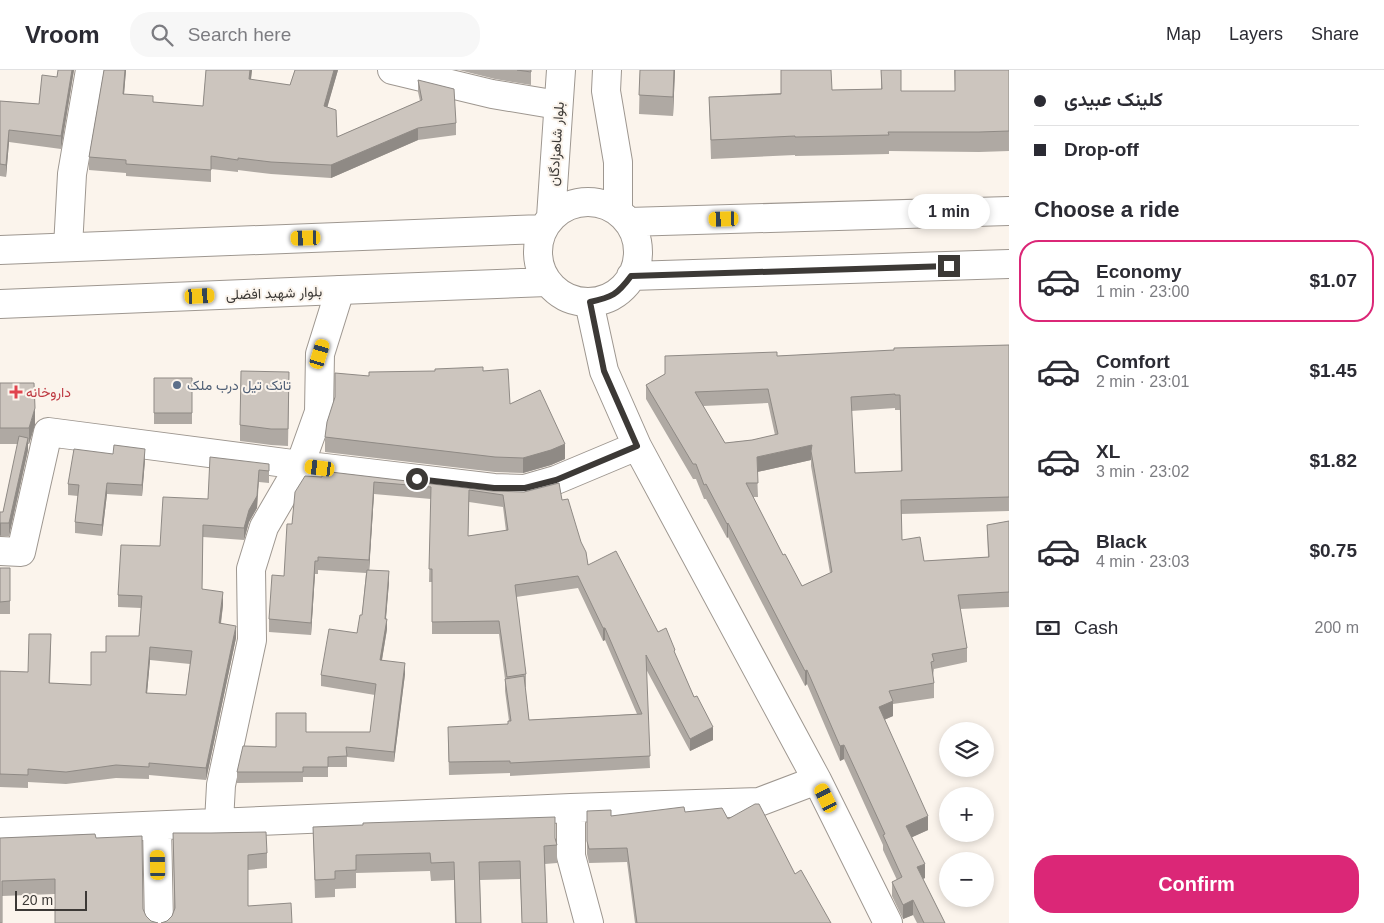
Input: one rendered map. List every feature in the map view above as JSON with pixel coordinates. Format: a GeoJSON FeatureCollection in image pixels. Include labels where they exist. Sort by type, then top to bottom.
{"type":"FeatureCollection","features":[{"type":"Feature","properties":{"kind":"street"},"geometry":{"type":"LineString","coordinates":[[68,247],[72,174],[90,70]]}},
{"type":"Feature","properties":{"kind":"street"},"geometry":{"type":"LineString","coordinates":[[392,70],[492,94],[558,105]]}},
{"type":"Feature","properties":{"kind":"street","name":"بلوار شاهزادگان"},"geometry":{"type":"LineString","coordinates":[[547,223],[561,70]]}},
{"type":"Feature","properties":{"kind":"street"},"geometry":{"type":"LineString","coordinates":[[608,70],[606,91],[618,162],[623,217]]}},
{"type":"Feature","properties":{"kind":"street"},"geometry":{"type":"LineString","coordinates":[[592,202],[606,205],[623,217],[635,235],[638,249],[637,263],[621,290],[606,298],[590,302],[574,300],[559,293],[540,270],[538,242],[547,223],[563,208],[577,203],[592,202]]}},
{"type":"Feature","properties":{"kind":"street"},"geometry":{"type":"LineString","coordinates":[[623,217],[1009,211]]}},
{"type":"Feature","properties":{"kind":"street"},"geometry":{"type":"LineString","coordinates":[[0,250],[547,223]]}},
{"type":"Feature","properties":{"kind":"street"},"geometry":{"type":"LineString","coordinates":[[631,276],[1009,264]]}},
{"type":"Feature","properties":{"kind":"street","name":"بلوار شهید افضلی"},"geometry":{"type":"LineString","coordinates":[[0,304],[548,282]]}},
{"type":"Feature","properties":{"kind":"street"},"geometry":{"type":"LineString","coordinates":[[219,822],[221,785],[252,640],[251,569],[264,528],[300,465],[319,412],[320,354],[340,290]]}},
{"type":"Feature","properties":{"kind":"street"},"geometry":{"type":"LineString","coordinates":[[590,302],[604,371],[637,446],[817,780],[888,923]]}},
{"type":"Feature","properties":{"kind":"street"},"geometry":{"type":"LineString","coordinates":[[0,551],[21,552],[48,432],[494,488],[525,488],[556,480],[637,446]]}},
{"type":"Feature","properties":{"kind":"street"},"geometry":{"type":"LineString","coordinates":[[0,832],[759,802],[817,780]]}},
{"type":"Feature","properties":{"kind":"street"},"geometry":{"type":"LineString","coordinates":[[571,808],[572,856],[589,923]]}},
{"type":"Feature","properties":{"kind":"street"},"geometry":{"type":"LineString","coordinates":[[157,826],[159,923]]}},
{"type":"Feature","properties":{"kind":"building"},"geometry":{"type":"Polygon","coordinates":[[[58,70],[72,70],[61,136],[9,130],[6,165],[0,164],[0,101],[39,104],[42,75],[57,77],[58,70]]]}},
{"type":"Feature","properties":{"kind":"building"},"geometry":{"type":"Polygon","coordinates":[[[104,70],[125,70],[123,94],[153,96],[153,102],[203,106],[206,70],[250,70],[249,79],[290,85],[295,70],[334,70],[324,106],[336,110],[337,137],[422,100],[418,80],[454,89],[456,123],[418,128],[331,165],[271,162],[238,158],[238,160],[211,156],[211,170],[126,164],[126,160],[89,157],[104,70]]]}},
{"type":"Feature","properties":{"kind":"building"},"geometry":{"type":"Polygon","coordinates":[[[640,70],[674,70],[673,97],[639,95],[640,70]]]}},
{"type":"Feature","properties":{"kind":"building"},"geometry":{"type":"Polygon","coordinates":[[[781,70],[831,70],[832,90],[882,89],[881,70],[901,70],[901,91],[955,91],[955,70],[1009,70],[1009,131],[888,132],[889,135],[795,136],[711,140],[709,97],[781,94],[781,70]]]}},
{"type":"Feature","properties":{"kind":"building"},"geometry":{"type":"Polygon","coordinates":[[[1009,345],[1009,497],[901,500],[902,540],[920,537],[924,561],[989,557],[987,525],[1009,521],[1009,592],[958,595],[967,648],[932,654],[934,661],[931,662],[934,683],[889,691],[893,701],[879,707],[928,816],[906,826],[925,864],[917,867],[945,923],[924,923],[913,900],[903,905],[892,882],[902,877],[883,835],[885,834],[844,745],[840,746],[807,670],[805,671],[728,523],[706,484],[704,485],[696,464],[693,464],[646,385],[665,374],[665,356],[777,352],[777,356],[894,350],[894,348],[1009,345]],[[768,389],[695,392],[725,443],[752,440],[778,434],[768,389]],[[900,395],[851,397],[855,473],[902,471],[900,395]],[[812,445],[757,457],[758,483],[746,483],[783,555],[785,554],[802,586],[832,572],[811,451],[812,445]]]}},
{"type":"Feature","properties":{"kind":"building"},"geometry":{"type":"Polygon","coordinates":[[[483,367],[483,371],[508,369],[510,404],[540,390],[565,444],[523,458],[495,457],[325,437],[327,422],[335,397],[335,373],[369,376],[369,372],[435,371],[435,369],[483,367]]]}},
{"type":"Feature","properties":{"kind":"building"},"geometry":{"type":"Polygon","coordinates":[[[241,371],[289,372],[288,429],[240,425],[241,371]]]}},
{"type":"Feature","properties":{"kind":"building"},"geometry":{"type":"Polygon","coordinates":[[[154,378],[192,378],[192,413],[154,413],[154,378]]]}},
{"type":"Feature","properties":{"kind":"building"},"geometry":{"type":"Polygon","coordinates":[[[0,383],[34,383],[35,408],[29,428],[0,428],[0,383]]]}},
{"type":"Feature","properties":{"kind":"building"},"geometry":{"type":"Polygon","coordinates":[[[19,436],[28,438],[9,523],[0,523],[0,512],[3,512],[19,436]]]}},
{"type":"Feature","properties":{"kind":"building"},"geometry":{"type":"Polygon","coordinates":[[[114,445],[145,449],[142,485],[107,483],[102,525],[75,522],[79,485],[68,484],[74,449],[113,454],[114,445]]]}},
{"type":"Feature","properties":{"kind":"building"},"geometry":{"type":"Polygon","coordinates":[[[210,457],[269,464],[269,471],[259,470],[257,496],[249,510],[244,528],[203,525],[202,589],[223,592],[219,623],[236,626],[206,768],[149,763],[149,767],[116,765],[66,772],[28,769],[28,775],[0,774],[0,671],[28,672],[29,634],[51,634],[49,683],[91,685],[91,652],[106,652],[106,636],[139,636],[142,596],[118,595],[121,545],[160,546],[163,497],[208,499],[210,457]],[[150,647],[146,693],[186,695],[192,651],[150,647]]]}},
{"type":"Feature","properties":{"kind":"building"},"geometry":{"type":"Polygon","coordinates":[[[322,471],[492,491],[524,492],[559,483],[562,500],[568,499],[581,542],[586,552],[588,565],[616,551],[658,632],[666,628],[694,697],[697,696],[713,727],[690,739],[646,655],[650,756],[510,763],[510,761],[449,762],[448,727],[508,724],[508,721],[511,721],[505,679],[524,676],[529,720],[642,714],[605,628],[603,628],[578,576],[515,585],[526,674],[507,677],[499,621],[432,622],[432,569],[429,569],[431,487],[374,482],[369,560],[318,557],[318,561],[315,561],[311,623],[269,619],[272,575],[284,576],[287,524],[292,524],[295,492],[305,476],[322,477],[322,471]],[[469,490],[468,536],[508,530],[503,495],[469,490]]]}},
{"type":"Feature","properties":{"kind":"building"},"geometry":{"type":"Polygon","coordinates":[[[0,568],[10,568],[10,601],[0,602],[0,568]]]}},
{"type":"Feature","properties":{"kind":"building"},"geometry":{"type":"Polygon","coordinates":[[[367,570],[389,571],[385,619],[387,619],[380,660],[405,663],[394,752],[346,747],[347,756],[328,757],[328,767],[303,767],[303,772],[237,772],[243,746],[276,747],[276,713],[306,713],[306,732],[370,732],[376,684],[321,675],[329,629],[357,633],[360,615],[362,615],[367,570]]]}},
{"type":"Feature","properties":{"kind":"building"},"geometry":{"type":"Polygon","coordinates":[[[755,804],[759,804],[795,874],[801,870],[831,923],[637,923],[627,848],[589,849],[587,841],[587,811],[611,810],[611,816],[683,807],[685,812],[722,808],[728,819],[755,804]]]}},
{"type":"Feature","properties":{"kind":"building"},"geometry":{"type":"Polygon","coordinates":[[[555,817],[557,845],[544,846],[547,923],[522,923],[520,861],[479,862],[481,923],[456,923],[454,862],[431,863],[430,853],[356,855],[356,870],[335,871],[335,879],[315,880],[313,827],[363,825],[363,823],[555,817]]]}},
{"type":"Feature","properties":{"kind":"building"},"geometry":{"type":"Polygon","coordinates":[[[266,832],[267,853],[248,855],[248,906],[291,903],[292,923],[161,923],[167,921],[172,916],[175,908],[173,833],[266,832]]]}},
{"type":"Feature","properties":{"kind":"building"},"geometry":{"type":"Polygon","coordinates":[[[95,834],[96,838],[142,836],[143,909],[151,921],[158,923],[55,923],[55,879],[2,881],[2,923],[0,923],[0,838],[95,834]]]}},
{"type":"Feature","properties":{"kind":"place","name":"تانک تیل درب ملک"},"geometry":{"type":"Point","coordinates":[177,385]}},
{"type":"Feature","properties":{"kind":"place","name":"داروخانه"},"geometry":{"type":"Point","coordinates":[16,392]}},
{"type":"Feature","properties":{"kind":"route"},"geometry":{"type":"LineString","coordinates":[[417,479],[494,488],[525,488],[556,480],[637,446],[604,371],[590,302],[606,298],[621,290],[631,276],[949,266]]}}]}
